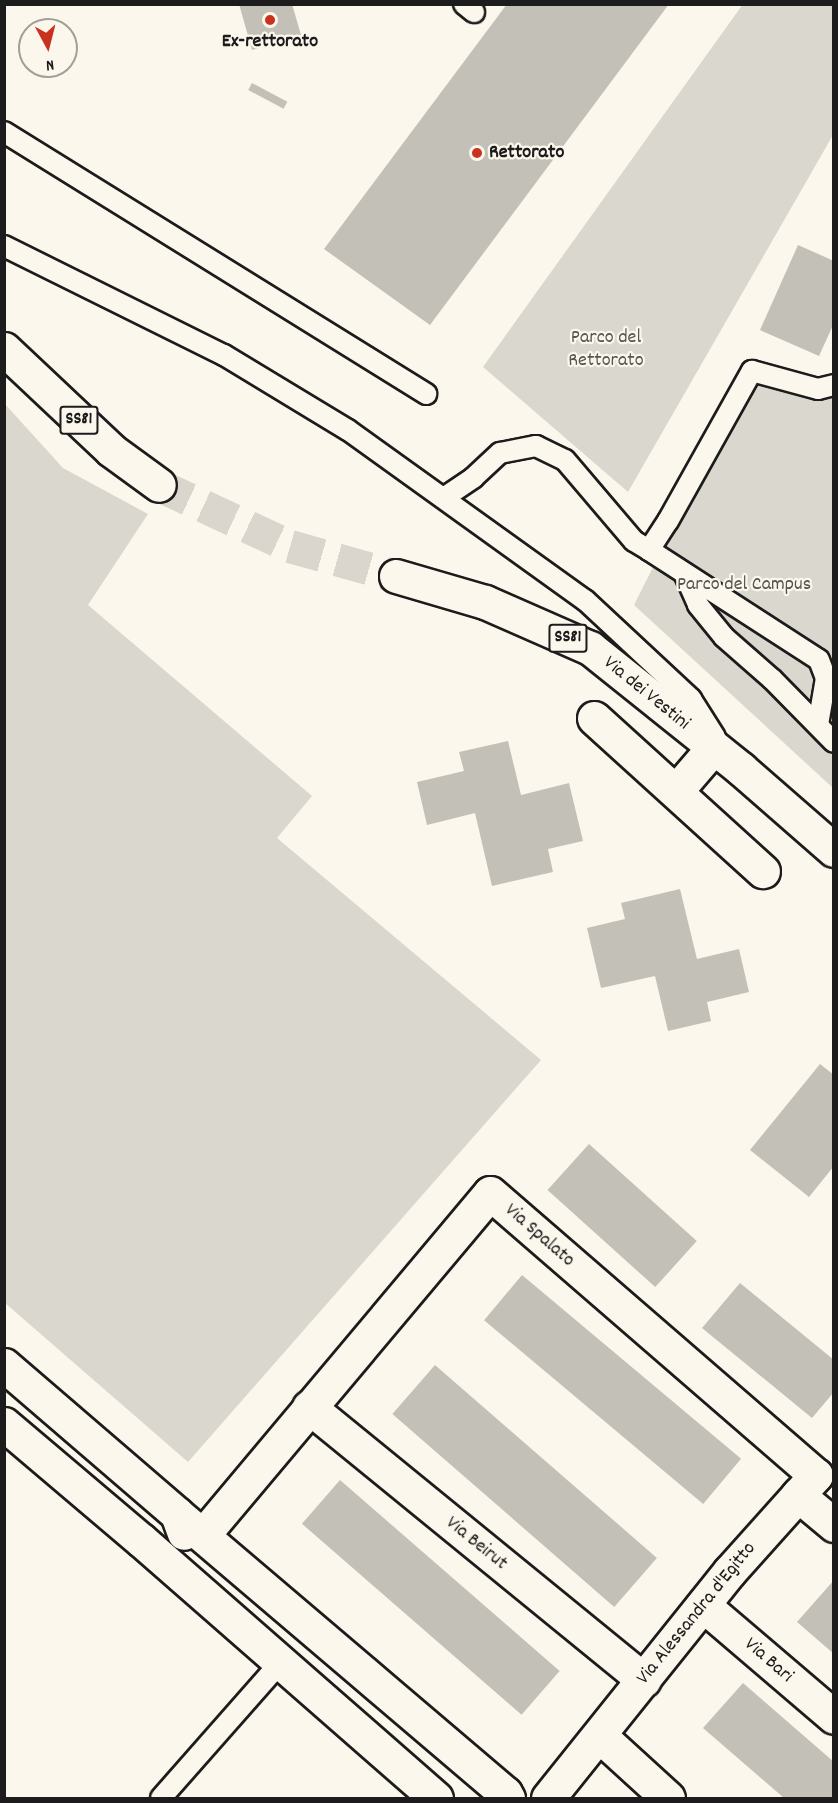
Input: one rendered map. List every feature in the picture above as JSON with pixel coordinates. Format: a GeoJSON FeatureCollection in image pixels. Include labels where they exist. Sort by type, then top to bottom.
{"type":"FeatureCollection","features":[{"type":"Feature","properties":{"kind":"street","name":"SS81"},"geometry":{"type":"LineString","coordinates":[[4,349],[111,450],[159,485]]}},
{"type":"Feature","properties":{"kind":"street","name":"Via dei Vestini"},"geometry":{"type":"LineString","coordinates":[[396,576],[485,602],[590,648],[721,754],[834,850]]}},
{"type":"Feature","properties":{"kind":"street"},"geometry":{"type":"LineString","coordinates":[[594,718],[762,871]]}},
{"type":"Feature","properties":{"kind":"street"},"geometry":{"type":"LineString","coordinates":[[676,791],[721,754]]}},
{"type":"Feature","properties":{"kind":"street","name":"Via Spalato"},"geometry":{"type":"LineString","coordinates":[[203,1535],[490,1193],[816,1475],[798,1495]]}},
{"type":"Feature","properties":{"kind":"street"},"geometry":{"type":"LineString","coordinates":[[4,1365],[508,1796]]}},
{"type":"Feature","properties":{"kind":"street","name":"Via Beirut"},"geometry":{"type":"LineString","coordinates":[[309,1407],[644,1680]]}},
{"type":"Feature","properties":{"kind":"street"},"geometry":{"type":"LineString","coordinates":[[4,1424],[141,1539],[383,1754],[436,1798]]}},
{"type":"Feature","properties":{"kind":"street"},"geometry":{"type":"LineString","coordinates":[[798,1495],[834,1525]]}},
{"type":"Feature","properties":{"kind":"street","name":"Via Alessandra d'Egitto"},"geometry":{"type":"LineString","coordinates":[[548,1798],[600,1737],[730,1571],[798,1495]]}},
{"type":"Feature","properties":{"kind":"street"},"geometry":{"type":"LineString","coordinates":[[141,1539],[161,1550],[176,1548],[184,1535],[183,1524],[177,1514]]}},
{"type":"Feature","properties":{"kind":"street","name":"Via Bari"},"geometry":{"type":"LineString","coordinates":[[704,1605],[834,1717]]}},
{"type":"Feature","properties":{"kind":"street"},"geometry":{"type":"LineString","coordinates":[[273,1655],[262,1638],[270,1623],[281,1619],[300,1623],[317,1633]]}},
{"type":"Feature","properties":{"kind":"street"},"geometry":{"type":"LineString","coordinates":[[600,1737],[668,1798]]}},
{"type":"Feature","properties":{"kind":"street"},"geometry":{"type":"LineString","coordinates":[[383,1754],[449,1798]]}},
{"type":"Feature","properties":{"kind":"lane"},"geometry":{"type":"LineString","coordinates":[[4,132],[426,394]]}},
{"type":"Feature","properties":{"kind":"lane"},"geometry":{"type":"LineString","coordinates":[[4,246],[224,355],[348,430],[445,497],[585,600],[691,699],[721,754]]}},
{"type":"Feature","properties":{"kind":"lane"},"geometry":{"type":"LineString","coordinates":[[649,550],[668,521],[752,371],[818,389],[834,385]]}},
{"type":"Feature","properties":{"kind":"lane"},"geometry":{"type":"LineString","coordinates":[[445,497],[473,478],[500,453],[536,446],[565,460],[634,541],[819,660],[826,678],[818,725]]}},
{"type":"Feature","properties":{"kind":"lane"},"geometry":{"type":"LineString","coordinates":[[684,573],[698,605],[724,637],[772,679],[834,742]]}},
{"type":"Feature","properties":{"kind":"lane"},"geometry":{"type":"LineString","coordinates":[[161,1798],[273,1655]]}},
{"type":"Feature","properties":{"kind":"green space","name":"Parco del Rettorato"},"geometry":{"type":"Polygon","coordinates":[[[743,4],[833,5],[833,135],[628,492],[483,367],[743,4]]]}},
{"type":"Feature","properties":{"kind":"green space","name":"Parco del Campus"},"geometry":{"type":"Polygon","coordinates":[[[752,371],[833,383],[833,788],[634,605],[752,371]]]}},
{"type":"Feature","properties":{"kind":"green space"},"geometry":{"type":"Polygon","coordinates":[[[4,403],[63,468],[148,514],[88,605],[312,796],[277,838],[541,1060],[188,1462],[5,1303],[4,403]]]}},
{"type":"Feature","properties":{"kind":"building","name":"Ex-rettorato"},"geometry":{"type":"Polygon","coordinates":[[[239,4],[292,4],[301,35],[252,50],[239,4]]]}},
{"type":"Feature","properties":{"kind":"building","name":"Rettorato"},"geometry":{"type":"Polygon","coordinates":[[[507,4],[669,4],[430,325],[324,249],[507,4]]]}},
{"type":"Feature","properties":{"kind":"building"},"geometry":{"type":"Polygon","coordinates":[[[252,83],[287,102],[284,109],[248,90],[252,83]]]}},
{"type":"Feature","properties":{"kind":"building"},"geometry":{"type":"Polygon","coordinates":[[[798,245],[834,261],[834,323],[819,356],[760,330],[798,245]]]}},
{"type":"Feature","properties":{"kind":"building"},"geometry":{"type":"Polygon","coordinates":[[[508,741],[521,795],[569,783],[583,841],[548,849],[553,872],[492,886],[475,813],[427,825],[417,782],[464,771],[459,752],[508,741]]]}},
{"type":"Feature","properties":{"kind":"building"},"geometry":{"type":"Polygon","coordinates":[[[680,889],[697,959],[739,949],[749,992],[707,1002],[711,1021],[668,1031],[655,976],[601,988],[587,928],[625,919],[621,903],[680,889]]]}},
{"type":"Feature","properties":{"kind":"building"},"geometry":{"type":"Polygon","coordinates":[[[820,1064],[834,1075],[834,1166],[809,1197],[750,1150],[820,1064]]]}},
{"type":"Feature","properties":{"kind":"building"},"geometry":{"type":"Polygon","coordinates":[[[589,1144],[697,1241],[655,1287],[548,1190],[589,1144]]]}},
{"type":"Feature","properties":{"kind":"building"},"geometry":{"type":"Polygon","coordinates":[[[522,1275],[741,1459],[703,1504],[484,1320],[522,1275]]]}},
{"type":"Feature","properties":{"kind":"building"},"geometry":{"type":"Polygon","coordinates":[[[740,1283],[834,1360],[834,1392],[812,1418],[702,1328],[740,1283]]]}},
{"type":"Feature","properties":{"kind":"building"},"geometry":{"type":"Polygon","coordinates":[[[435,1365],[657,1558],[614,1607],[392,1414],[435,1365]]]}},
{"type":"Feature","properties":{"kind":"building"},"geometry":{"type":"Polygon","coordinates":[[[340,1480],[560,1671],[522,1715],[302,1524],[340,1480]]]}},
{"type":"Feature","properties":{"kind":"building"},"geometry":{"type":"Polygon","coordinates":[[[834,1580],[834,1654],[797,1622],[834,1580]]]}},
{"type":"Feature","properties":{"kind":"building"},"geometry":{"type":"Polygon","coordinates":[[[743,1683],[834,1762],[834,1798],[784,1798],[703,1728],[743,1683]]]}},
{"type":"Feature","properties":{"kind":"tunnel"},"geometry":{"type":"LineString","coordinates":[[159,485],[290,546],[396,576]]}},
{"type":"Feature","properties":{"kind":"place","name":"Ex-rettorato"},"geometry":{"type":"Point","coordinates":[270,20]}},
{"type":"Feature","properties":{"kind":"place","name":"Rettorato"},"geometry":{"type":"Point","coordinates":[477,153]}}]}
